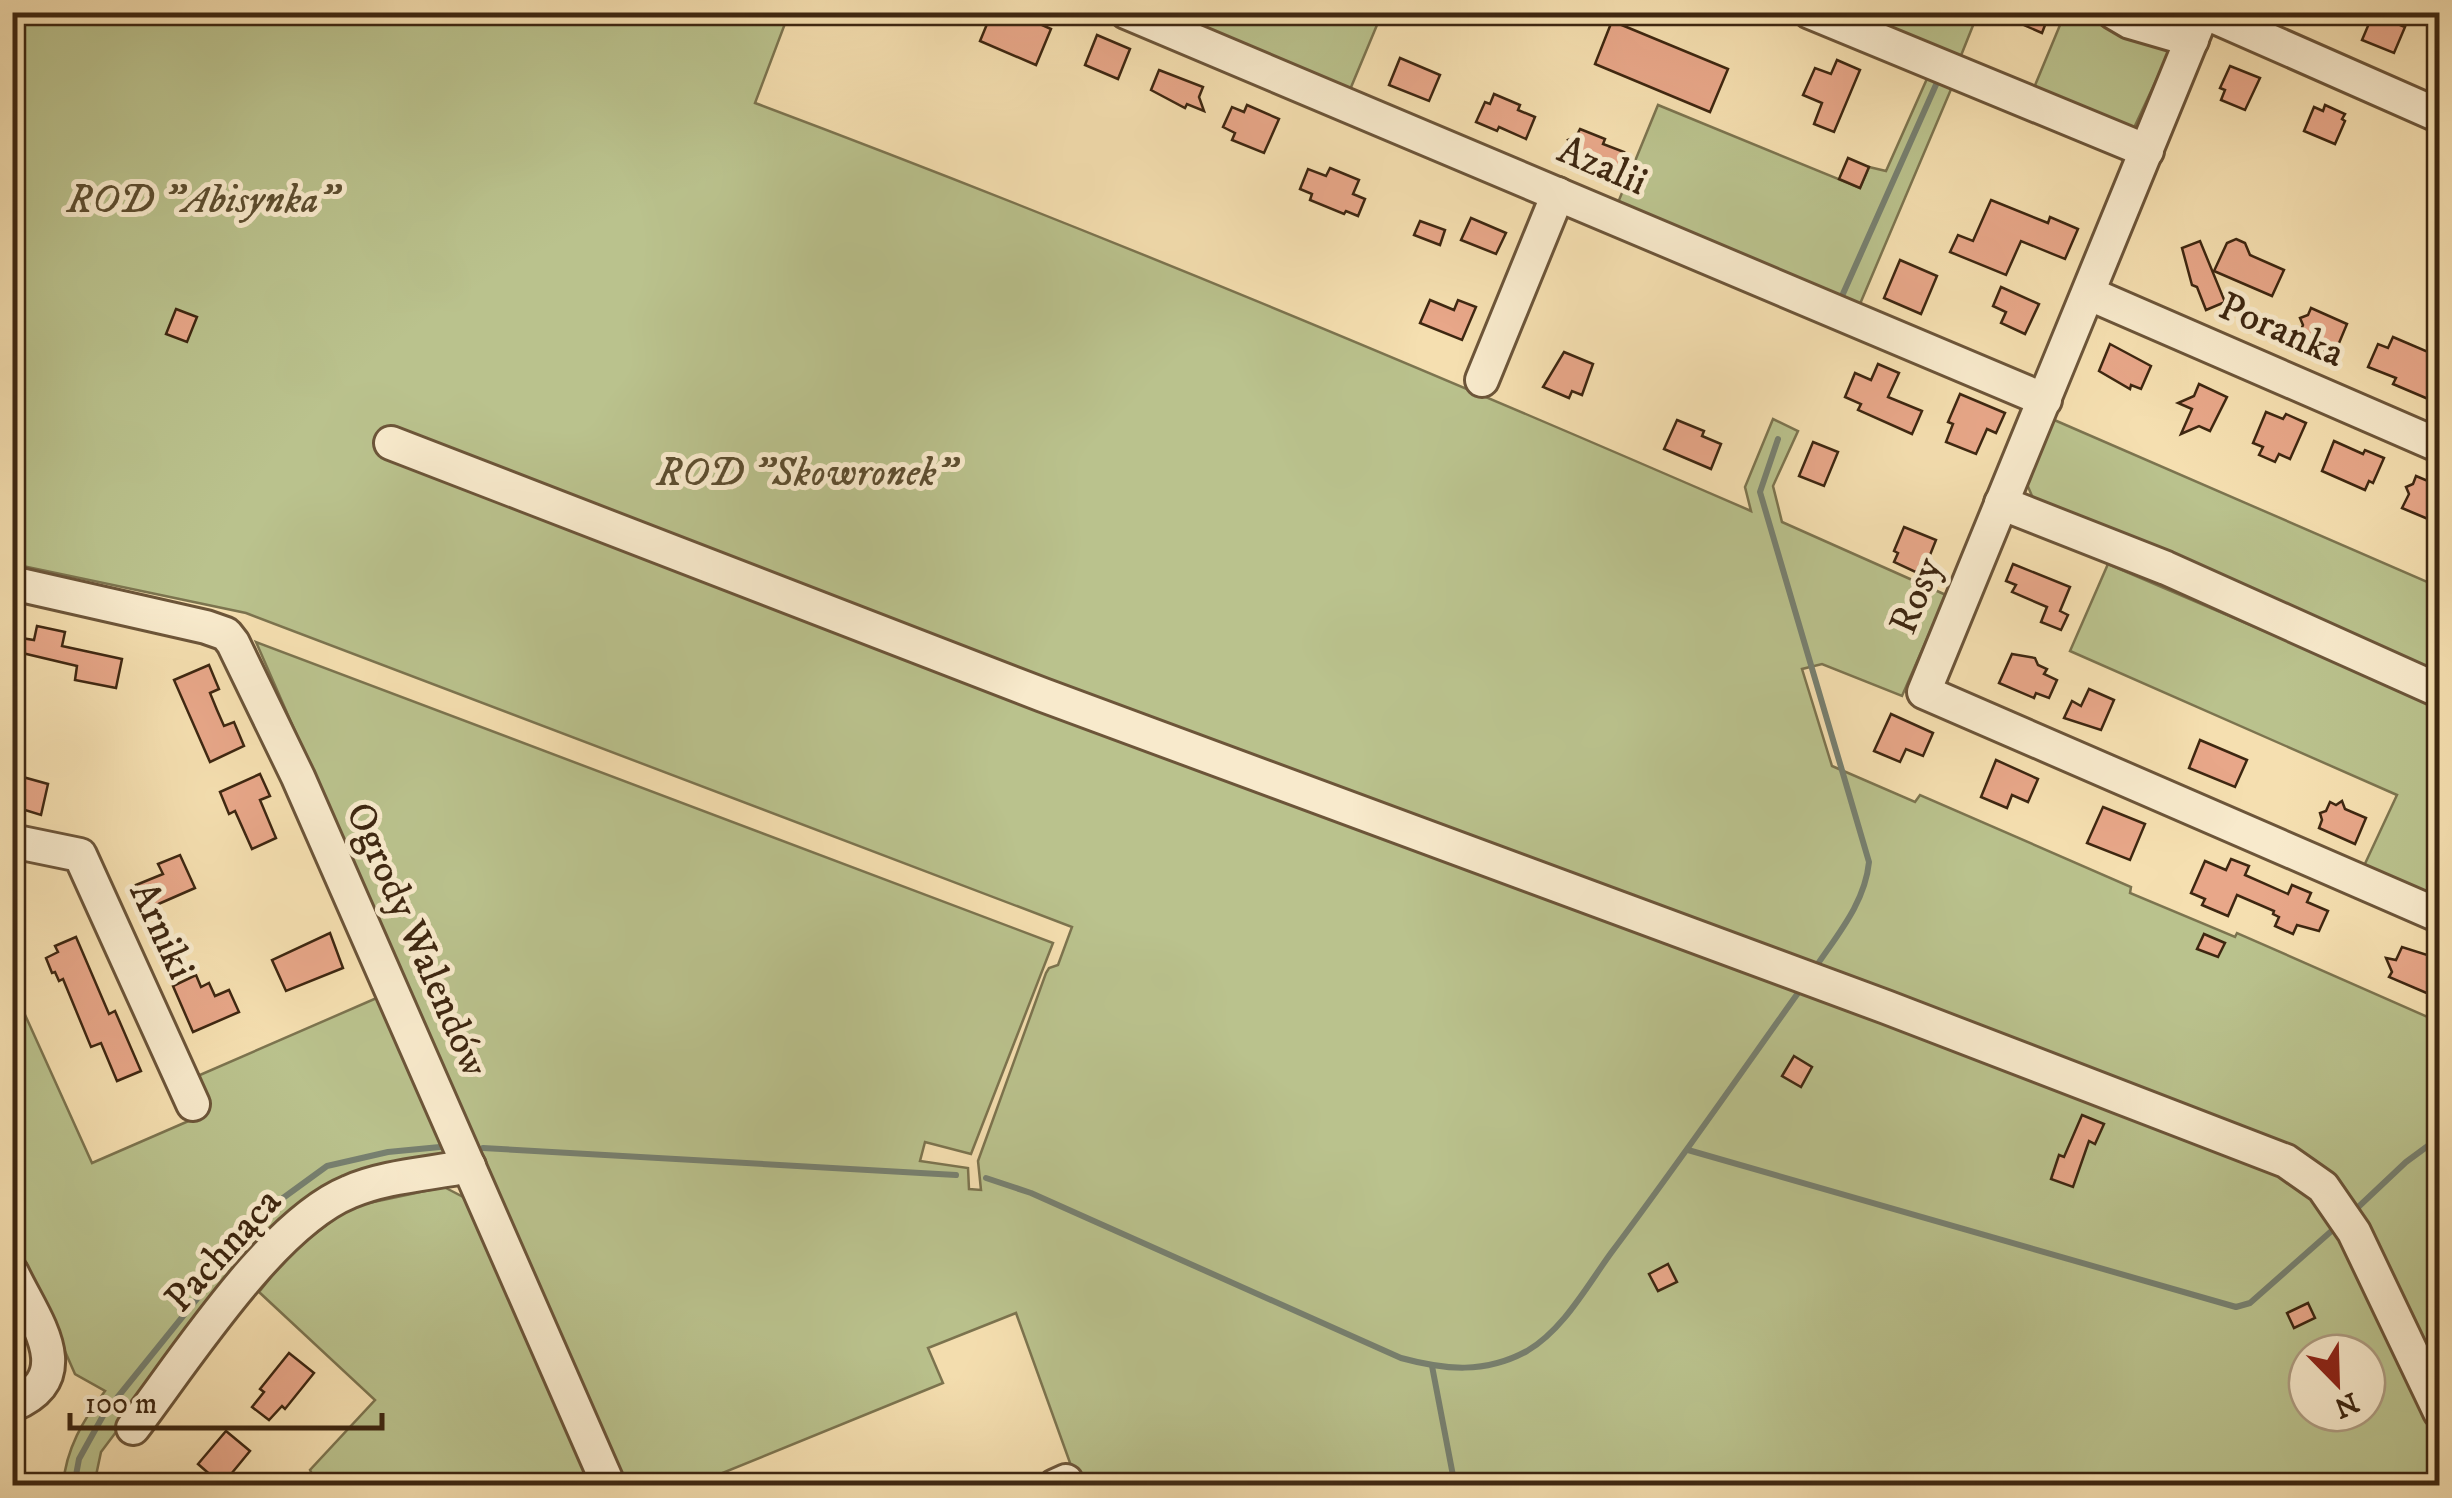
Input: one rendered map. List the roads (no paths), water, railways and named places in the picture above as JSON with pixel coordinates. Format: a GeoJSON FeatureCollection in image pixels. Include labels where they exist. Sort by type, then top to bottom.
{"type":"FeatureCollection","features":[{"type":"Feature","properties":{"kind":"street","name":"Azalii"},"geometry":{"type":"LineString","coordinates":[[1126,12],[2045,400]]}},
{"type":"Feature","properties":{"kind":"street"},"geometry":{"type":"LineString","coordinates":[[1810,12],[2147,151]]}},
{"type":"Feature","properties":{"kind":"street"},"geometry":{"type":"LineString","coordinates":[[2113,12],[2130,22],[2200,22],[2440,116]]}},
{"type":"Feature","properties":{"kind":"street","name":"Rosy"},"geometry":{"type":"LineString","coordinates":[[2200,22],[1924,692],[2440,916]]}},
{"type":"Feature","properties":{"kind":"street"},"geometry":{"type":"LineString","coordinates":[[1482,380],[1558,194]]}},
{"type":"Feature","properties":{"kind":"street","name":"Poranka"},"geometry":{"type":"LineString","coordinates":[[2090,294],[2440,446]]}},
{"type":"Feature","properties":{"kind":"street"},"geometry":{"type":"LineString","coordinates":[[391,443],[1062,702],[1886,1007],[2286,1161],[2323,1187],[2354,1232],[2440,1412]]}},
{"type":"Feature","properties":{"kind":"street"},"geometry":{"type":"LineString","coordinates":[[2001,503],[2166,568],[2440,690]]}},
{"type":"Feature","properties":{"kind":"street","name":"Ogrody Walendów"},"geometry":{"type":"LineString","coordinates":[[12,583],[206,627],[226,634],[233,642],[290,760],[609,1486]]}},
{"type":"Feature","properties":{"kind":"street","name":"Arniki"},"geometry":{"type":"LineString","coordinates":[[12,841],[80,856],[193,1104]]}},
{"type":"Feature","properties":{"kind":"street","name":"Pachnąca"},"geometry":{"type":"LineString","coordinates":[[133,1428],[246,1280],[308,1215],[351,1190],[469,1166]]}},
{"type":"Feature","properties":{"kind":"street"},"geometry":{"type":"LineString","coordinates":[[12,1272],[50,1354],[50,1370],[22,1401]]}},
{"type":"Feature","properties":{"kind":"street"},"geometry":{"type":"LineString","coordinates":[[1054,1486],[1066,1481],[1067,1486]]}},
{"type":"Feature","properties":{"kind":"waterway"},"geometry":{"type":"LineString","coordinates":[[1842,296],[1939,78]]}},
{"type":"Feature","properties":{"kind":"waterway"},"geometry":{"type":"LineString","coordinates":[[1778,439],[1760,492],[1869,862],[1856,905],[1815,968]]}},
{"type":"Feature","properties":{"kind":"waterway"},"geometry":{"type":"LineString","coordinates":[[986,1178],[1031,1193],[1401,1358],[1465,1368],[1496,1363],[1527,1351],[1563,1319],[1798,993]]}},
{"type":"Feature","properties":{"kind":"waterway"},"geometry":{"type":"LineString","coordinates":[[2354,1211],[2406,1162],[2440,1137]]}},
{"type":"Feature","properties":{"kind":"waterway"},"geometry":{"type":"LineString","coordinates":[[74,1486],[79,1459],[104,1414],[272,1206],[327,1166],[388,1152],[440,1147]]}},
{"type":"Feature","properties":{"kind":"waterway"},"geometry":{"type":"LineString","coordinates":[[483,1148],[956,1175]]}},
{"type":"Feature","properties":{"kind":"waterway"},"geometry":{"type":"LineString","coordinates":[[1688,1150],[2236,1307],[2250,1303],[2336,1227]]}},
{"type":"Feature","properties":{"kind":"waterway"},"geometry":{"type":"LineString","coordinates":[[1432,1366],[1455,1486]]}},
{"type":"Feature","properties":{"kind":"park label","name":"ROD \"Abisynka\""},"geometry":{"type":"Point","coordinates":[202,201]}},
{"type":"Feature","properties":{"kind":"park label","name":"ROD \"Skowronek\""},"geometry":{"type":"Point","coordinates":[806,474]}}]}
